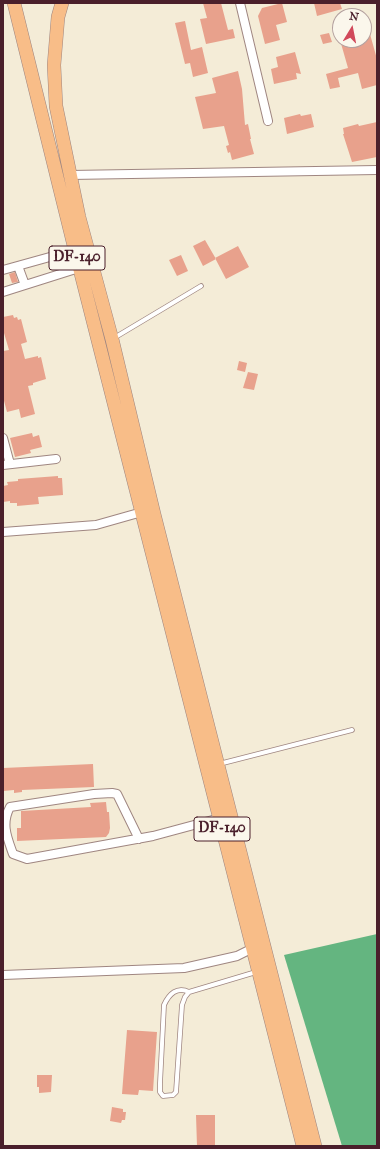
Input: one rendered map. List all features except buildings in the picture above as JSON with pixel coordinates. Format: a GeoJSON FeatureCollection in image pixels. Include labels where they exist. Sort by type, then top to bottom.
{"type":"FeatureCollection","features":[{"type":"Feature","properties":{"kind":"main road","name":"DF-140"},"geometry":{"type":"LineString","coordinates":[[14,3],[79,268],[303,1146]]}},
{"type":"Feature","properties":{"kind":"main road","name":"DF-140"},"geometry":{"type":"LineString","coordinates":[[62,3],[58,17],[54,65],[56,106],[79,217],[112,339],[156,522],[315,1146]]}},
{"type":"Feature","properties":{"kind":"street"},"geometry":{"type":"LineString","coordinates":[[240,3],[268,121]]}},
{"type":"Feature","properties":{"kind":"street"},"geometry":{"type":"LineString","coordinates":[[70,175],[377,170]]}},
{"type":"Feature","properties":{"kind":"street"},"geometry":{"type":"LineString","coordinates":[[3,270],[75,250]]}},
{"type":"Feature","properties":{"kind":"street"},"geometry":{"type":"LineString","coordinates":[[18,266],[25,285]]}},
{"type":"Feature","properties":{"kind":"street"},"geometry":{"type":"LineString","coordinates":[[3,292],[79,268]]}},
{"type":"Feature","properties":{"kind":"street"},"geometry":{"type":"LineString","coordinates":[[3,438],[6,465],[56,459]]}},
{"type":"Feature","properties":{"kind":"street"},"geometry":{"type":"LineString","coordinates":[[3,532],[96,525],[142,512]]}},
{"type":"Feature","properties":{"kind":"street"},"geometry":{"type":"LineString","coordinates":[[139,839],[117,794],[112,793],[94,794],[10,807],[6,814],[5,832],[13,854],[27,859],[139,839],[220,818]]}},
{"type":"Feature","properties":{"kind":"street"},"geometry":{"type":"LineString","coordinates":[[3,975],[184,968],[237,956],[253,948]]}},
{"type":"Feature","properties":{"kind":"lane"},"geometry":{"type":"LineString","coordinates":[[112,339],[201,286]]}},
{"type":"Feature","properties":{"kind":"lane"},"geometry":{"type":"LineString","coordinates":[[218,764],[352,730]]}},
{"type":"Feature","properties":{"kind":"lane"},"geometry":{"type":"LineString","coordinates":[[189,992],[182,1004],[176,1092],[173,1095],[163,1096],[160,1092],[160,1088],[164,1005],[167,998],[173,992],[181,990],[189,992],[259,971]]}},
{"type":"Feature","properties":{"kind":"green space"},"geometry":{"type":"Polygon","coordinates":[[[377,934],[377,1146],[342,1146],[284,955],[377,934]]]}}]}
